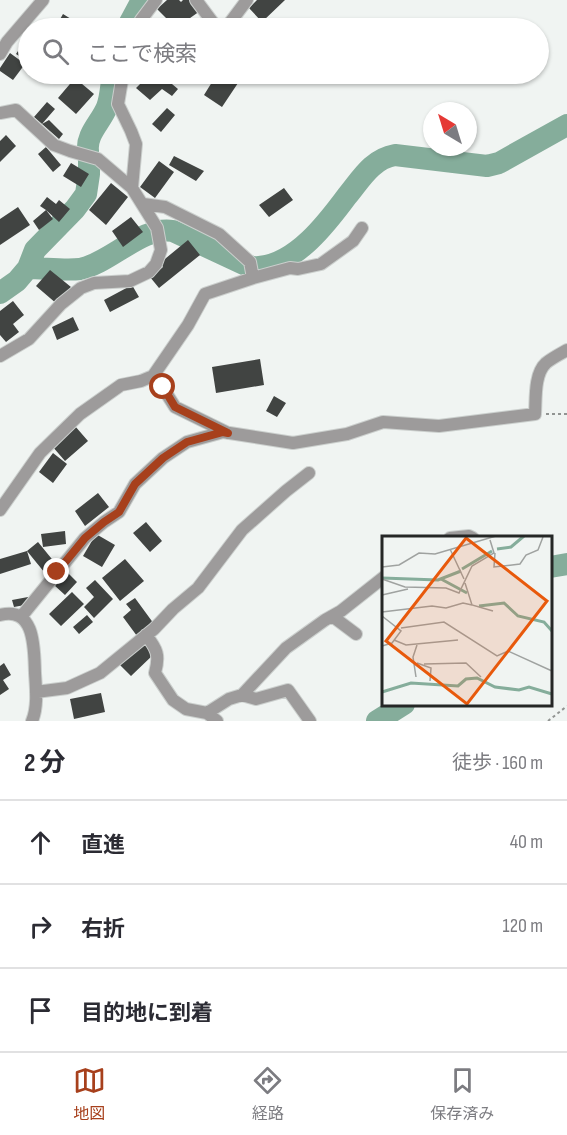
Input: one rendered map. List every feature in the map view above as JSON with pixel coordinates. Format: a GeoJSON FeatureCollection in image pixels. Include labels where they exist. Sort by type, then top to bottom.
{"type":"FeatureCollection","features":[{"type":"Feature","properties":{"kind":"street"},"geometry":{"type":"LineString","coordinates":[[28,18],[43,0]]}},
{"type":"Feature","properties":{"kind":"street"},"geometry":{"type":"LineString","coordinates":[[142,18],[156,0]]}},
{"type":"Feature","properties":{"kind":"street"},"geometry":{"type":"LineString","coordinates":[[196,0],[210,18]]}},
{"type":"Feature","properties":{"kind":"street"},"geometry":{"type":"LineString","coordinates":[[233,18],[247,0]]}},
{"type":"Feature","properties":{"kind":"street"},"geometry":{"type":"LineString","coordinates":[[0,54],[18,29]]}},
{"type":"Feature","properties":{"kind":"street"},"geometry":{"type":"LineString","coordinates":[[121,84],[118,104],[136,144],[132,188]]}},
{"type":"Feature","properties":{"kind":"street"},"geometry":{"type":"LineString","coordinates":[[0,113],[16,110],[54,145],[98,159],[132,188],[158,233],[161,250],[156,264],[149,272],[130,281],[94,284],[81,288],[61,304],[29,339],[0,356]]}},
{"type":"Feature","properties":{"kind":"street"},"geometry":{"type":"LineString","coordinates":[[143,204],[165,207],[219,234],[251,271]]}},
{"type":"Feature","properties":{"kind":"street"},"geometry":{"type":"LineString","coordinates":[[0,510],[40,453],[80,414],[122,385],[153,376],[188,325],[205,294],[251,271],[298,269],[321,264],[353,241],[362,228]]}},
{"type":"Feature","properties":{"kind":"street"},"geometry":{"type":"LineString","coordinates":[[21,617],[85,538],[119,512],[135,484],[163,458],[187,442],[223,432],[293,443],[347,434],[383,422],[439,426],[535,414],[538,378],[543,367],[546,362],[567,350]]}},
{"type":"Feature","properties":{"kind":"street"},"geometry":{"type":"LineString","coordinates":[[153,376],[175,407],[228,433]]}},
{"type":"Feature","properties":{"kind":"street"},"geometry":{"type":"LineString","coordinates":[[36,692],[67,688],[100,673],[154,629],[198,588],[242,530],[309,473]]}},
{"type":"Feature","properties":{"kind":"street"},"geometry":{"type":"LineString","coordinates":[[146,635],[156,648],[158,662],[155,673],[173,700],[186,709],[212,717],[229,699],[242,695],[286,648],[341,611],[382,579]]}},
{"type":"Feature","properties":{"kind":"street"},"geometry":{"type":"LineString","coordinates":[[0,615],[8,613],[21,617],[30,628],[34,644],[36,692],[35,714],[32,721]]}},
{"type":"Feature","properties":{"kind":"street"},"geometry":{"type":"LineString","coordinates":[[332,616],[356,634]]}},
{"type":"Feature","properties":{"kind":"street"},"geometry":{"type":"LineString","coordinates":[[242,695],[256,699],[288,690],[310,721]]}},
{"type":"Feature","properties":{"kind":"path"},"geometry":{"type":"LineString","coordinates":[[535,414],[567,414]]}},
{"type":"Feature","properties":{"kind":"path"},"geometry":{"type":"LineString","coordinates":[[548,721],[567,706]]}},
{"type":"Feature","properties":{"kind":"building"},"geometry":{"type":"Polygon","coordinates":[[[167,0],[181,2],[192,0],[200,11],[190,18],[166,18],[157,9],[167,0]]]}},
{"type":"Feature","properties":{"kind":"building"},"geometry":{"type":"Polygon","coordinates":[[[257,0],[285,0],[266,18],[258,18],[249,8],[257,0]]]}},
{"type":"Feature","properties":{"kind":"building"},"geometry":{"type":"Polygon","coordinates":[[[10,53],[18,59],[18,73],[13,80],[0,71],[10,53]]]}},
{"type":"Feature","properties":{"kind":"building"},"geometry":{"type":"Polygon","coordinates":[[[70,84],[82,84],[94,94],[76,114],[58,98],[70,84]]]}},
{"type":"Feature","properties":{"kind":"building"},"geometry":{"type":"Polygon","coordinates":[[[140,84],[172,84],[178,89],[172,96],[162,89],[150,100],[136,88],[140,84]]]}},
{"type":"Feature","properties":{"kind":"building"},"geometry":{"type":"Polygon","coordinates":[[[211,84],[237,84],[222,107],[204,95],[211,84]]]}},
{"type":"Feature","properties":{"kind":"building"},"geometry":{"type":"Polygon","coordinates":[[[47,102],[55,109],[42,124],[34,117],[47,102]]]}},
{"type":"Feature","properties":{"kind":"building"},"geometry":{"type":"Polygon","coordinates":[[[167,108],[175,115],[161,132],[152,124],[167,108]]]}},
{"type":"Feature","properties":{"kind":"building"},"geometry":{"type":"Polygon","coordinates":[[[49,120],[63,134],[59,139],[42,124],[49,120]]]}},
{"type":"Feature","properties":{"kind":"building"},"geometry":{"type":"Polygon","coordinates":[[[6,135],[16,146],[0,162],[0,141],[6,135]]]}},
{"type":"Feature","properties":{"kind":"building"},"geometry":{"type":"Polygon","coordinates":[[[46,147],[61,165],[53,172],[38,154],[46,147]]]}},
{"type":"Feature","properties":{"kind":"building"},"geometry":{"type":"Polygon","coordinates":[[[174,156],[204,171],[196,181],[169,165],[174,156]]]}},
{"type":"Feature","properties":{"kind":"building"},"geometry":{"type":"Polygon","coordinates":[[[159,161],[174,172],[155,198],[140,187],[159,161]]]}},
{"type":"Feature","properties":{"kind":"building"},"geometry":{"type":"Polygon","coordinates":[[[71,163],[89,174],[81,187],[63,176],[71,163]]]}},
{"type":"Feature","properties":{"kind":"building"},"geometry":{"type":"Polygon","coordinates":[[[111,183],[128,197],[106,225],[89,210],[111,183]]]}},
{"type":"Feature","properties":{"kind":"building"},"geometry":{"type":"Polygon","coordinates":[[[284,188],[293,200],[269,217],[259,205],[284,188]]]}},
{"type":"Feature","properties":{"kind":"building"},"geometry":{"type":"Polygon","coordinates":[[[47,197],[56,204],[59,200],[70,209],[59,222],[40,206],[47,197]]]}},
{"type":"Feature","properties":{"kind":"building"},"geometry":{"type":"Polygon","coordinates":[[[18,207],[30,225],[0,245],[0,219],[18,207]]]}},
{"type":"Feature","properties":{"kind":"building"},"geometry":{"type":"Polygon","coordinates":[[[46,210],[53,219],[39,230],[33,221],[46,210]]]}},
{"type":"Feature","properties":{"kind":"building"},"geometry":{"type":"Polygon","coordinates":[[[131,217],[143,232],[123,247],[112,231],[131,217]]]}},
{"type":"Feature","properties":{"kind":"building"},"geometry":{"type":"Polygon","coordinates":[[[188,240],[200,255],[159,288],[150,277],[163,267],[160,263],[188,240]]]}},
{"type":"Feature","properties":{"kind":"building"},"geometry":{"type":"Polygon","coordinates":[[[50,270],[71,287],[57,304],[36,286],[50,270]]]}},
{"type":"Feature","properties":{"kind":"building"},"geometry":{"type":"Polygon","coordinates":[[[132,285],[139,297],[110,312],[104,300],[132,285]]]}},
{"type":"Feature","properties":{"kind":"building"},"geometry":{"type":"Polygon","coordinates":[[[13,301],[24,315],[13,324],[19,332],[6,342],[0,335],[0,311],[13,301]]]}},
{"type":"Feature","properties":{"kind":"building"},"geometry":{"type":"Polygon","coordinates":[[[73,317],[79,330],[57,340],[52,327],[73,317]]]}},
{"type":"Feature","properties":{"kind":"building"},"geometry":{"type":"Polygon","coordinates":[[[260,359],[264,385],[216,393],[212,367],[260,359]]]}},
{"type":"Feature","properties":{"kind":"building"},"geometry":{"type":"Polygon","coordinates":[[[274,396],[286,403],[277,417],[266,411],[274,396]]]}},
{"type":"Feature","properties":{"kind":"building"},"geometry":{"type":"Polygon","coordinates":[[[75,426],[88,441],[65,461],[52,446],[75,426]]]}},
{"type":"Feature","properties":{"kind":"building"},"geometry":{"type":"Polygon","coordinates":[[[53,453],[67,464],[53,483],[39,472],[53,453]]]}},
{"type":"Feature","properties":{"kind":"building"},"geometry":{"type":"Polygon","coordinates":[[[98,493],[109,507],[85,526],[75,511],[98,493]]]}},
{"type":"Feature","properties":{"kind":"building"},"geometry":{"type":"Polygon","coordinates":[[[146,522],[162,541],[150,552],[133,533],[146,522]]]}},
{"type":"Feature","properties":{"kind":"building"},"geometry":{"type":"Polygon","coordinates":[[[65,531],[66,544],[43,547],[41,534],[65,531]]]}},
{"type":"Feature","properties":{"kind":"building"},"geometry":{"type":"Polygon","coordinates":[[[96,534],[115,545],[102,567],[83,556],[96,534]]]}},
{"type":"Feature","properties":{"kind":"building"},"geometry":{"type":"Polygon","coordinates":[[[38,542],[60,569],[49,578],[27,551],[38,542]]]}},
{"type":"Feature","properties":{"kind":"building"},"geometry":{"type":"Polygon","coordinates":[[[27,551],[31,564],[0,574],[0,559],[27,551]]]}},
{"type":"Feature","properties":{"kind":"building"},"geometry":{"type":"Polygon","coordinates":[[[125,559],[144,581],[120,601],[102,578],[125,559]]]}},
{"type":"Feature","properties":{"kind":"building"},"geometry":{"type":"Polygon","coordinates":[[[66,571],[77,582],[65,595],[54,585],[66,571]]]}},
{"type":"Feature","properties":{"kind":"building"},"geometry":{"type":"Polygon","coordinates":[[[95,580],[113,599],[94,618],[84,607],[94,597],[86,588],[95,580]]]}},
{"type":"Feature","properties":{"kind":"building"},"geometry":{"type":"Polygon","coordinates":[[[72,592],[84,604],[61,626],[49,614],[72,592]]]}},
{"type":"Feature","properties":{"kind":"building"},"geometry":{"type":"Polygon","coordinates":[[[28,597],[30,604],[14,607],[12,600],[28,597]]]}},
{"type":"Feature","properties":{"kind":"building"},"geometry":{"type":"Polygon","coordinates":[[[135,598],[154,624],[137,636],[123,617],[131,610],[126,604],[135,598]]]}},
{"type":"Feature","properties":{"kind":"building"},"geometry":{"type":"Polygon","coordinates":[[[87,615],[93,622],[79,634],[73,627],[87,615]]]}},
{"type":"Feature","properties":{"kind":"building"},"geometry":{"type":"Polygon","coordinates":[[[145,643],[154,654],[131,676],[120,665],[145,643]]]}},
{"type":"Feature","properties":{"kind":"building"},"geometry":{"type":"Polygon","coordinates":[[[4,663],[11,675],[3,680],[9,689],[0,695],[0,666],[4,663]]]}},
{"type":"Feature","properties":{"kind":"building"},"geometry":{"type":"Polygon","coordinates":[[[101,693],[105,712],[74,719],[70,699],[101,693]]]}},
{"type":"Feature","properties":{"kind":"waterway"},"geometry":{"type":"LineString","coordinates":[[132,18],[142,0]]}},
{"type":"Feature","properties":{"kind":"waterway"},"geometry":{"type":"LineString","coordinates":[[88,151],[89,139],[108,103],[112,84]]}},
{"type":"Feature","properties":{"kind":"waterway"},"geometry":{"type":"LineString","coordinates":[[28,268],[61,270],[91,266],[138,239],[162,231],[173,231],[252,267],[273,264],[298,250],[320,230],[373,165],[387,157],[395,155],[487,166],[499,163],[567,125]]}},
{"type":"Feature","properties":{"kind":"waterway"},"geometry":{"type":"LineString","coordinates":[[0,293],[17,281],[28,268],[35,250],[75,209],[86,194],[89,161]]}},
{"type":"Feature","properties":{"kind":"waterway"},"geometry":{"type":"LineString","coordinates":[[552,567],[567,564]]}},
{"type":"Feature","properties":{"kind":"waterway"},"geometry":{"type":"LineString","coordinates":[[377,721],[401,706]]}},
{"type":"Feature","properties":{"kind":"route"},"geometry":{"type":"LineString","coordinates":[[57,572],[85,538],[119,512],[135,484],[163,458],[187,442],[223,432],[228,433],[175,407],[163,387]]}}]}
